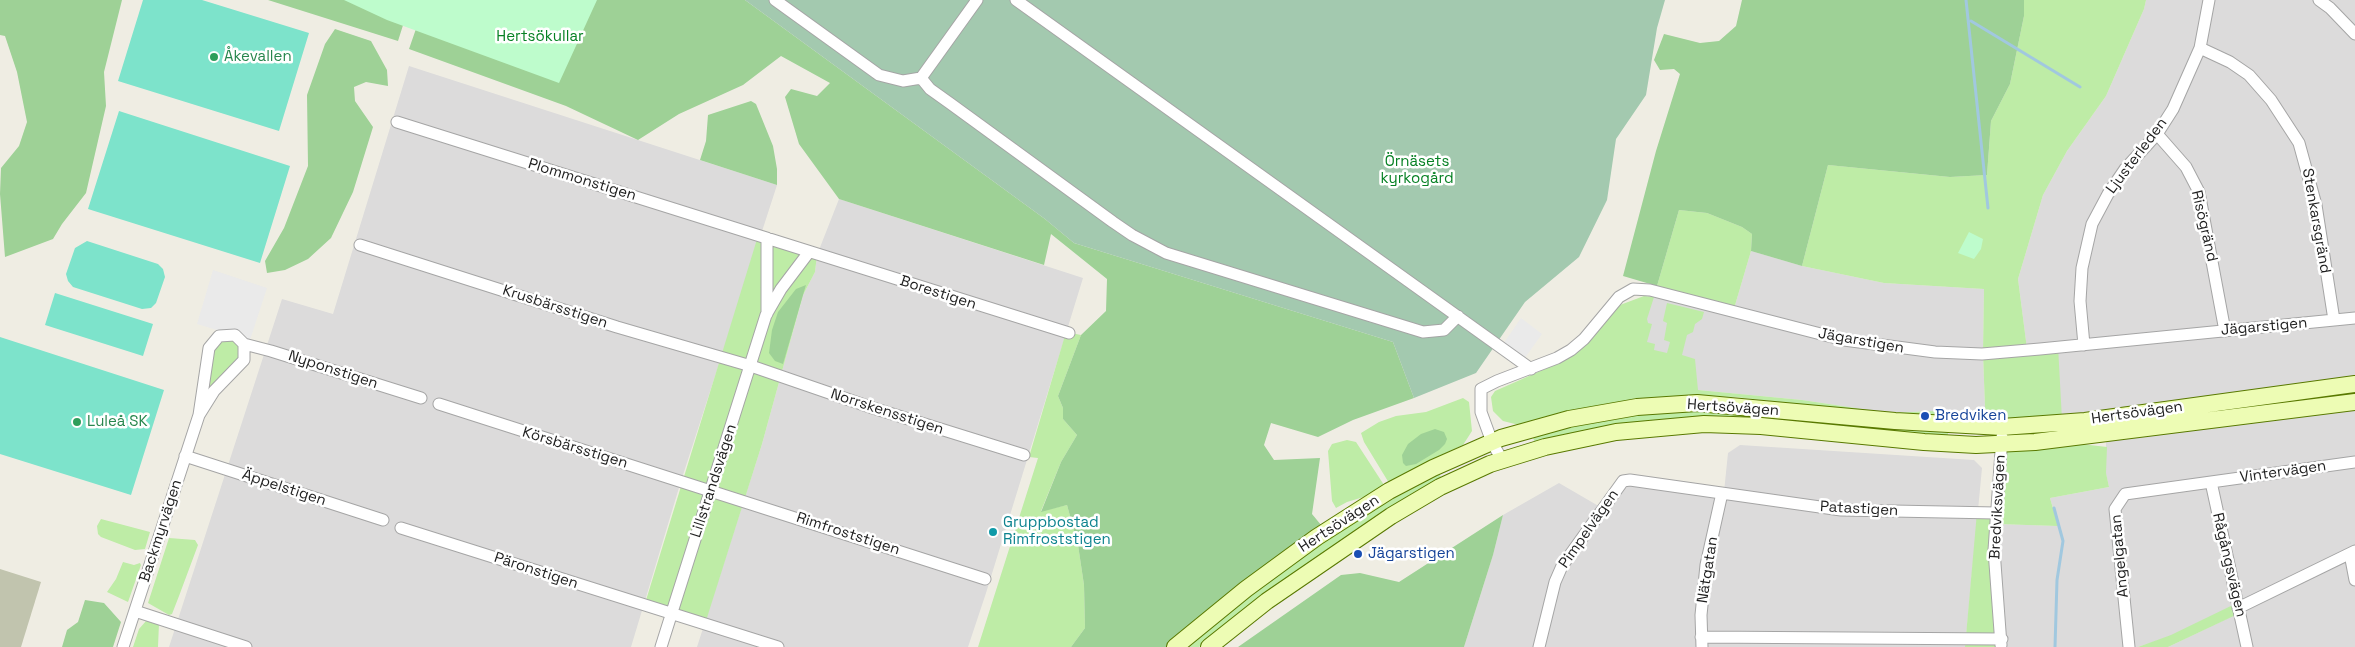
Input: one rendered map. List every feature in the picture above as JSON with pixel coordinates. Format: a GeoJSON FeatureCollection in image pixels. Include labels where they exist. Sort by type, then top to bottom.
{"type":"FeatureCollection","features":[{"type":"Feature","properties":{"kind":"main road","name":"Hertsövägen"},"geometry":{"type":"LineString","coordinates":[[1210,647],[1267,601],[1390,516],[1440,487],[1502,460],[1545,447],[1616,432],[1704,424],[1761,426],[1924,442],[2002,435],[2085,421],[2355,384]]}},
{"type":"Feature","properties":{"kind":"main road","name":"Hertsövägen"},"geometry":{"type":"LineString","coordinates":[[1175,647],[1246,589],[1317,537],[1390,491],[1492,442],[1569,419],[1636,407],[1697,403],[1895,421],[2002,435],[2086,437],[2355,402]]}},
{"type":"Feature","properties":{"kind":"street"},"geometry":{"type":"LineString","coordinates":[[775,0],[879,75],[902,81],[922,78],[977,0]]}},
{"type":"Feature","properties":{"kind":"street"},"geometry":{"type":"LineString","coordinates":[[1016,0],[1531,369]]}},
{"type":"Feature","properties":{"kind":"street","name":"Ljusterleden"},"geometry":{"type":"LineString","coordinates":[[2084,345],[2080,301],[2081,276],[2092,224],[2108,194],[2125,169],[2157,134],[2173,109],[2200,48],[2210,0]]}},
{"type":"Feature","properties":{"kind":"street"},"geometry":{"type":"LineString","coordinates":[[2319,0],[2330,8],[2355,34]]}},
{"type":"Feature","properties":{"kind":"street","name":"Stenkarsgränd"},"geometry":{"type":"LineString","coordinates":[[2200,48],[2230,62],[2248,75],[2271,100],[2299,143],[2316,205],[2334,320]]}},
{"type":"Feature","properties":{"kind":"street"},"geometry":{"type":"LineString","coordinates":[[922,78],[930,88],[944,99],[1097,211],[1132,235],[1166,253],[1423,332],[1444,330],[1458,316]]}},
{"type":"Feature","properties":{"kind":"street","name":"Plommonstigen"},"geometry":{"type":"LineString","coordinates":[[397,122],[767,238]]}},
{"type":"Feature","properties":{"kind":"street","name":"Risögränd"},"geometry":{"type":"LineString","coordinates":[[2157,134],[2186,167],[2199,192],[2225,331]]}},
{"type":"Feature","properties":{"kind":"street"},"geometry":{"type":"LineString","coordinates":[[767,238],[809,252]]}},
{"type":"Feature","properties":{"kind":"street","name":"Lillstrandsvägen"},"geometry":{"type":"LineString","coordinates":[[766,315],[767,238]]}},
{"type":"Feature","properties":{"kind":"street","name":"Krusbärsstigen"},"geometry":{"type":"LineString","coordinates":[[360,245],[617,327],[751,366]]}},
{"type":"Feature","properties":{"kind":"street","name":"Lillstrandsvägen"},"geometry":{"type":"LineString","coordinates":[[661,647],[766,315],[781,289],[809,252]]}},
{"type":"Feature","properties":{"kind":"street","name":"Borestigen"},"geometry":{"type":"LineString","coordinates":[[809,252],[1069,333]]}},
{"type":"Feature","properties":{"kind":"street","name":"Jägarstigen"},"geometry":{"type":"LineString","coordinates":[[1502,460],[1492,442],[1481,412],[1481,389],[1496,381],[1531,369],[1571,350],[1584,339],[1619,297],[1633,289],[1650,290],[1844,340],[1890,348],[1982,354],[2355,318]]}},
{"type":"Feature","properties":{"kind":"street","name":"Backmyrvägen"},"geometry":{"type":"LineString","coordinates":[[124,647],[199,415],[209,348],[214,340],[228,334],[240,339],[244,344],[244,360],[214,391],[199,415]]}},
{"type":"Feature","properties":{"kind":"street","name":"Nyponstigen"},"geometry":{"type":"LineString","coordinates":[[244,344],[421,398]]}},
{"type":"Feature","properties":{"kind":"street","name":"Norrskensstigen"},"geometry":{"type":"LineString","coordinates":[[751,366],[873,408],[1024,455]]}},
{"type":"Feature","properties":{"kind":"street","name":"Körsbärsstigen"},"geometry":{"type":"LineString","coordinates":[[439,404],[711,490]]}},
{"type":"Feature","properties":{"kind":"street","name":"Bredviksvägen"},"geometry":{"type":"LineString","coordinates":[[2001,643],[1994,550],[2002,435]]}},
{"type":"Feature","properties":{"kind":"street","name":"Äppelstigen"},"geometry":{"type":"LineString","coordinates":[[185,456],[382,520]]}},
{"type":"Feature","properties":{"kind":"street","name":"Vintervägen"},"geometry":{"type":"LineString","coordinates":[[2210,482],[2355,462]]}},
{"type":"Feature","properties":{"kind":"street","name":"Pimpelvägen"},"geometry":{"type":"LineString","coordinates":[[1540,647],[1555,582],[1562,566],[1623,481],[1630,480],[1722,493]]}},
{"type":"Feature","properties":{"kind":"street","name":"Rågångsvägen"},"geometry":{"type":"LineString","coordinates":[[2210,482],[2247,647]]}},
{"type":"Feature","properties":{"kind":"street","name":"Angelgatan"},"geometry":{"type":"LineString","coordinates":[[2128,647],[2115,509],[2125,494],[2210,482]]}},
{"type":"Feature","properties":{"kind":"street","name":"Rimfroststigen"},"geometry":{"type":"LineString","coordinates":[[711,490],[985,578]]}},
{"type":"Feature","properties":{"kind":"street","name":"Patastigen"},"geometry":{"type":"LineString","coordinates":[[1722,493],[1841,510],[1996,513]]}},
{"type":"Feature","properties":{"kind":"street","name":"Nätgatan"},"geometry":{"type":"LineString","coordinates":[[1702,642],[1701,615],[1706,566],[1722,493]]}},
{"type":"Feature","properties":{"kind":"street","name":"Päronstigen"},"geometry":{"type":"LineString","coordinates":[[401,528],[778,647]]}},
{"type":"Feature","properties":{"kind":"street"},"geometry":{"type":"LineString","coordinates":[[2238,608],[2352,553],[2355,580]]}},
{"type":"Feature","properties":{"kind":"street"},"geometry":{"type":"LineString","coordinates":[[135,611],[246,647]]}},
{"type":"Feature","properties":{"kind":"street"},"geometry":{"type":"LineString","coordinates":[[1702,642],[2001,643]]}},
{"type":"Feature","properties":{"kind":"shaded area"},"geometry":{"type":"Polygon","coordinates":[[[2146,0],[2355,0],[2355,382],[2062,420],[2027,349],[2018,279],[2043,195],[2067,151],[2106,96],[2144,9],[2146,0]]]}},
{"type":"Feature","properties":{"kind":"shaded area"},"geometry":{"type":"Polygon","coordinates":[[[409,66],[777,185],[681,481],[631,647],[169,647],[282,299],[333,314],[409,66]]]}},
{"type":"Feature","properties":{"kind":"shaded area"},"geometry":{"type":"Polygon","coordinates":[[[839,199],[1083,278],[986,593],[968,647],[697,647],[762,444],[803,295],[815,272],[817,255],[839,199]]]}},
{"type":"Feature","properties":{"kind":"shaded area"},"geometry":{"type":"Polygon","coordinates":[[[1751,251],[1802,266],[1884,283],[1984,289],[1983,353],[1985,407],[1979,413],[1935,411],[1889,413],[1802,400],[1698,390],[1630,374],[1650,290],[1733,312],[1751,251]]]}},
{"type":"Feature","properties":{"kind":"shaded area"},"geometry":{"type":"Polygon","coordinates":[[[213,270],[267,288],[250,340],[197,324],[213,270]]]}},
{"type":"Feature","properties":{"kind":"shaded area"},"geometry":{"type":"Polygon","coordinates":[[[1521,318],[1542,334],[1522,362],[1501,347],[1521,318]]]}},
{"type":"Feature","properties":{"kind":"shaded area"},"geometry":{"type":"Polygon","coordinates":[[[2355,402],[2355,647],[2168,647],[2239,613],[2138,647],[1999,647],[1997,524],[2058,526],[2050,498],[2109,487],[2106,474],[2106,434],[2355,402]]]}},
{"type":"Feature","properties":{"kind":"shaded area"},"geometry":{"type":"Polygon","coordinates":[[[1740,445],[1974,460],[1982,468],[1965,647],[1464,647],[1493,555],[1503,515],[1559,483],[1602,508],[1613,493],[1641,481],[1724,492],[1728,453],[1740,445]]]}},
{"type":"Feature","properties":{"kind":"shaded area"},"geometry":{"type":"Polygon","coordinates":[[[0,569],[41,582],[21,647],[0,647],[0,569]]]}},
{"type":"Feature","properties":{"kind":"green space"},"geometry":{"type":"Polygon","coordinates":[[[0,0],[122,0],[104,72],[106,106],[86,193],[53,239],[5,257],[0,194],[1,168],[19,146],[27,122],[17,72],[5,36],[0,35],[0,0]]]}},
{"type":"Feature","properties":{"kind":"green space","name":"Åkevallen"},"geometry":{"type":"Polygon","coordinates":[[[143,0],[202,0],[309,33],[279,131],[118,81],[143,0]]]}},
{"type":"Feature","properties":{"kind":"green space"},"geometry":{"type":"Polygon","coordinates":[[[268,0],[411,0],[398,41],[268,0]]]}},
{"type":"Feature","properties":{"kind":"green space","name":"Hertsökullar"},"geometry":{"type":"Polygon","coordinates":[[[344,0],[597,0],[559,83],[387,20],[344,0]]]}},
{"type":"Feature","properties":{"kind":"green space"},"geometry":{"type":"Polygon","coordinates":[[[426,0],[745,0],[1045,219],[1074,243],[1393,342],[1414,398],[1353,420],[1318,437],[1271,423],[1264,445],[1274,460],[1320,458],[1312,514],[1326,531],[1177,647],[1071,647],[1085,628],[1084,585],[1078,545],[1067,505],[1041,512],[1061,462],[1077,435],[1063,419],[1063,408],[1058,396],[1081,335],[1106,311],[1107,279],[1051,234],[1044,265],[839,199],[799,144],[785,97],[791,89],[817,96],[830,83],[781,56],[743,85],[679,114],[638,140],[566,106],[409,49],[426,0]]]}},
{"type":"Feature","properties":{"kind":"green space","name":"Örnäsets kyrkogård"},"geometry":{"type":"Polygon","coordinates":[[[745,0],[1665,0],[1657,28],[1646,95],[1616,139],[1607,200],[1579,257],[1525,302],[1476,373],[1414,398],[1393,342],[1074,243],[1045,219],[745,0]]]}},
{"type":"Feature","properties":{"kind":"green space"},"geometry":{"type":"Polygon","coordinates":[[[1742,0],[2024,0],[2024,16],[2010,84],[1991,121],[1987,175],[1950,177],[1828,165],[1802,266],[1751,251],[1752,234],[1742,227],[1707,213],[1679,210],[1657,286],[1623,276],[1656,151],[1680,74],[1674,69],[1660,70],[1654,60],[1664,34],[1700,43],[1719,41],[1736,26],[1742,0]]]}},
{"type":"Feature","properties":{"kind":"green space"},"geometry":{"type":"Polygon","coordinates":[[[2024,0],[2146,0],[2144,9],[2106,96],[2067,151],[2043,195],[2018,279],[2027,349],[2058,346],[2062,420],[2002,427],[1735,397],[1699,396],[1604,404],[1519,425],[1503,421],[1493,411],[1491,397],[1495,391],[1563,361],[1620,305],[1644,296],[1654,297],[1647,319],[1648,323],[1652,324],[1647,342],[1655,344],[1654,350],[1667,353],[1670,342],[1664,340],[1667,323],[1663,321],[1667,303],[1704,312],[1702,319],[1695,324],[1693,332],[1687,335],[1682,355],[1695,359],[1698,390],[1802,400],[1889,413],[1935,411],[1980,413],[1985,407],[1983,353],[1984,289],[1884,283],[1802,266],[1828,165],[1950,177],[1987,175],[1991,121],[2010,84],[2024,16],[2024,0]]]}},
{"type":"Feature","properties":{"kind":"green space"},"geometry":{"type":"Polygon","coordinates":[[[335,29],[371,41],[387,70],[388,86],[366,82],[354,87],[355,101],[373,127],[353,192],[331,238],[308,259],[285,270],[267,273],[265,261],[284,228],[308,166],[307,95],[325,44],[335,29]]]}},
{"type":"Feature","properties":{"kind":"green space"},"geometry":{"type":"Polygon","coordinates":[[[751,101],[756,104],[773,146],[777,169],[777,185],[700,160],[706,141],[708,115],[751,101]]]}},
{"type":"Feature","properties":{"kind":"green space"},"geometry":{"type":"Polygon","coordinates":[[[119,111],[290,166],[260,263],[88,209],[119,111]]]}},
{"type":"Feature","properties":{"kind":"green space"},"geometry":{"type":"Polygon","coordinates":[[[1679,210],[1707,213],[1742,227],[1752,234],[1751,251],[1733,312],[1657,286],[1679,210]]]}},
{"type":"Feature","properties":{"kind":"green space"},"geometry":{"type":"Polygon","coordinates":[[[1969,232],[1983,239],[1981,249],[1974,259],[1958,253],[1969,232]]]}},
{"type":"Feature","properties":{"kind":"green space"},"geometry":{"type":"Polygon","coordinates":[[[758,236],[817,255],[815,272],[803,295],[762,444],[705,624],[643,610],[758,236]]]}},
{"type":"Feature","properties":{"kind":"green space"},"geometry":{"type":"Polygon","coordinates":[[[87,241],[158,264],[163,269],[165,277],[156,303],[151,308],[142,309],[73,287],[68,281],[66,274],[75,248],[87,241]]]}},
{"type":"Feature","properties":{"kind":"green space"},"geometry":{"type":"Polygon","coordinates":[[[806,285],[783,364],[775,361],[769,353],[772,330],[778,312],[796,289],[806,285]]]}},
{"type":"Feature","properties":{"kind":"green space"},"geometry":{"type":"Polygon","coordinates":[[[55,293],[153,324],[143,356],[45,325],[55,293]]]}},
{"type":"Feature","properties":{"kind":"green space"},"geometry":{"type":"Polygon","coordinates":[[[1066,332],[1081,335],[1058,396],[1063,408],[1063,419],[1077,435],[1061,462],[1041,511],[1067,505],[1078,545],[1084,585],[1085,628],[1071,647],[978,647],[1038,458],[1029,457],[1066,332]]]}},
{"type":"Feature","properties":{"kind":"green space","name":"Luleå SK"},"geometry":{"type":"Polygon","coordinates":[[[0,337],[164,390],[131,495],[0,454],[0,337]]]}},
{"type":"Feature","properties":{"kind":"green space"},"geometry":{"type":"Polygon","coordinates":[[[236,337],[243,362],[200,413],[214,338],[236,337]]]}},
{"type":"Feature","properties":{"kind":"green space"},"geometry":{"type":"Polygon","coordinates":[[[1463,398],[1469,402],[1472,431],[1463,445],[1424,463],[1389,483],[1364,442],[1361,433],[1379,422],[1396,416],[1426,412],[1463,398]]]}},
{"type":"Feature","properties":{"kind":"green space"},"geometry":{"type":"Polygon","coordinates":[[[1699,409],[1948,433],[1948,435],[1947,438],[1698,418],[1614,425],[1535,443],[1532,435],[1612,417],[1699,409]]]}},
{"type":"Feature","properties":{"kind":"green space"},"geometry":{"type":"Polygon","coordinates":[[[1435,429],[1444,432],[1447,439],[1445,444],[1439,450],[1416,464],[1406,466],[1403,463],[1402,455],[1408,444],[1421,434],[1435,429]]]}},
{"type":"Feature","properties":{"kind":"green space"},"geometry":{"type":"Polygon","coordinates":[[[1347,440],[1356,442],[1384,485],[1367,496],[1347,502],[1336,508],[1332,501],[1328,451],[1332,444],[1347,440]]]}},
{"type":"Feature","properties":{"kind":"green space"},"geometry":{"type":"Polygon","coordinates":[[[2001,444],[2081,444],[2107,447],[2106,473],[2109,487],[2050,498],[2058,526],[1997,524],[1999,647],[1965,647],[1977,512],[1996,513],[2001,444]]]}},
{"type":"Feature","properties":{"kind":"green space"},"geometry":{"type":"Polygon","coordinates":[[[1438,472],[1441,477],[1344,538],[1290,576],[1199,647],[1186,647],[1286,568],[1340,530],[1438,472]]]}},
{"type":"Feature","properties":{"kind":"green space"},"geometry":{"type":"Polygon","coordinates":[[[1503,515],[1493,555],[1464,647],[1238,647],[1341,575],[1360,573],[1399,582],[1503,515]]]}},
{"type":"Feature","properties":{"kind":"green space"},"geometry":{"type":"Polygon","coordinates":[[[101,519],[150,532],[145,549],[135,550],[101,537],[98,534],[97,526],[101,519]]]}},
{"type":"Feature","properties":{"kind":"green space"},"geometry":{"type":"Polygon","coordinates":[[[169,538],[195,540],[198,545],[172,614],[169,615],[148,603],[169,538]]]}},
{"type":"Feature","properties":{"kind":"green space"},"geometry":{"type":"Polygon","coordinates":[[[123,562],[134,565],[140,563],[141,565],[128,602],[107,592],[116,579],[123,562]]]}},
{"type":"Feature","properties":{"kind":"green space"},"geometry":{"type":"Polygon","coordinates":[[[85,600],[104,603],[121,622],[113,647],[62,647],[67,630],[78,622],[85,600]]]}},
{"type":"Feature","properties":{"kind":"green space"},"geometry":{"type":"Polygon","coordinates":[[[2237,603],[2240,613],[2168,647],[2138,647],[2171,635],[2237,603]]]}},
{"type":"Feature","properties":{"kind":"green space"},"geometry":{"type":"Polygon","coordinates":[[[146,621],[159,623],[158,647],[133,647],[139,629],[146,621]]]}},
{"type":"Feature","properties":{"kind":"waterway"},"geometry":{"type":"LineString","coordinates":[[1966,0],[1988,208]]}},
{"type":"Feature","properties":{"kind":"waterway"},"geometry":{"type":"LineString","coordinates":[[1971,21],[2080,87]]}},
{"type":"Feature","properties":{"kind":"waterway"},"geometry":{"type":"LineString","coordinates":[[2054,508],[2063,541],[2057,580],[2055,647]]}},
{"type":"Feature","properties":{"kind":"place","name":"Åkevallen"},"geometry":{"type":"Point","coordinates":[214,57]}},
{"type":"Feature","properties":{"kind":"place","name":"Bredviken"},"geometry":{"type":"Point","coordinates":[1925,416]}},
{"type":"Feature","properties":{"kind":"place","name":"Luleå SK"},"geometry":{"type":"Point","coordinates":[77,422]}},
{"type":"Feature","properties":{"kind":"place","name":"Gruppbostad Rimfroststigen"},"geometry":{"type":"Point","coordinates":[993,532]}},
{"type":"Feature","properties":{"kind":"place","name":"Jägarstigen"},"geometry":{"type":"Point","coordinates":[1358,554]}}]}
